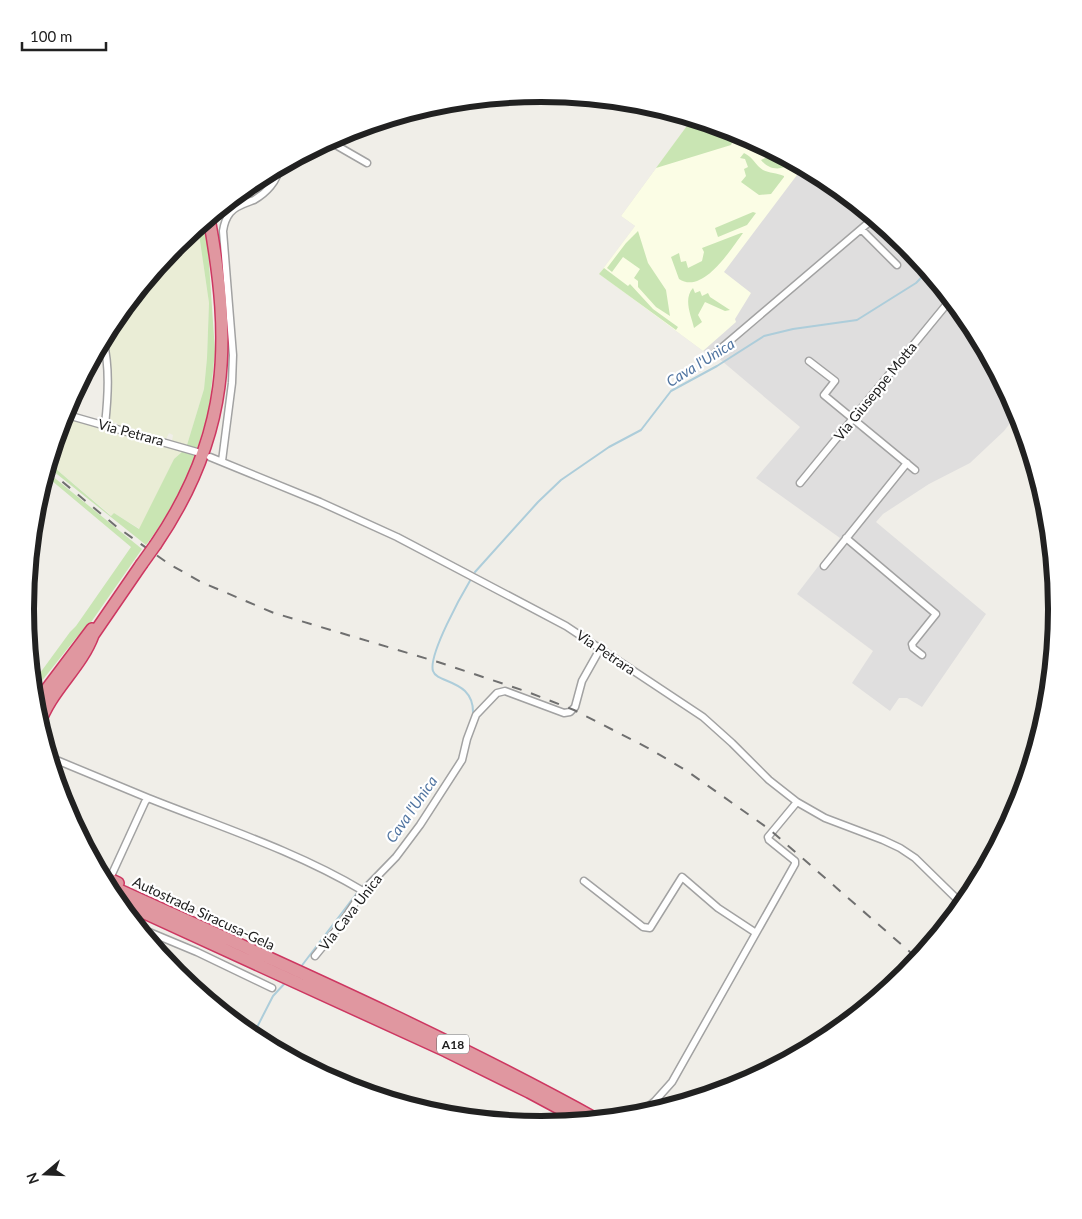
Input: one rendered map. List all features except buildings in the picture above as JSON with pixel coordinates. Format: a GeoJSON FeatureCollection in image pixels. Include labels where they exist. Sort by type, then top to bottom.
{"type":"FeatureCollection","features":[{"type":"Feature","properties":{"kind":"highway"},"geometry":{"type":"LineString","coordinates":[[212,224],[213,241]]}},
{"type":"Feature","properties":{"kind":"highway"},"geometry":{"type":"LineString","coordinates":[[41,696],[109,609],[156,544],[179,507],[195,474],[209,437],[217,404],[223,344],[222,320],[210,225]]}},
{"type":"Feature","properties":{"kind":"highway"},"geometry":{"type":"LineString","coordinates":[[42,704],[93,635],[109,609]]}},
{"type":"Feature","properties":{"kind":"highway"},"geometry":{"type":"LineString","coordinates":[[44,713],[89,647],[93,635]]}},
{"type":"Feature","properties":{"kind":"highway"},"geometry":{"type":"LineString","coordinates":[[40,690],[78,647]]}},
{"type":"Feature","properties":{"kind":"highway"},"geometry":{"type":"LineString","coordinates":[[111,877],[164,905],[196,926]]}},
{"type":"Feature","properties":{"kind":"highway","name":"Autostrada Siracusa-Gela"},"geometry":{"type":"LineString","coordinates":[[118,890],[196,926],[286,972]]}},
{"type":"Feature","properties":{"kind":"highway","name":"Autostrada Siracusa-Gela"},"geometry":{"type":"LineString","coordinates":[[130,906],[286,972]]}},
{"type":"Feature","properties":{"kind":"highway"},"geometry":{"type":"LineString","coordinates":[[132,908],[139,910]]}},
{"type":"Feature","properties":{"kind":"highway"},"geometry":{"type":"LineString","coordinates":[[286,972],[300,978]]}},
{"type":"Feature","properties":{"kind":"highway","name":"A18"},"geometry":{"type":"LineString","coordinates":[[300,978],[441,1038],[525,1079],[588,1114]]}},
{"type":"Feature","properties":{"kind":"highway","name":"A18"},"geometry":{"type":"LineString","coordinates":[[300,978],[574,1116]]}},
{"type":"Feature","properties":{"kind":"street"},"geometry":{"type":"LineString","coordinates":[[337,146],[367,163]]}},
{"type":"Feature","properties":{"kind":"street"},"geometry":{"type":"LineString","coordinates":[[222,461],[232,383],[233,355],[223,231],[230,212],[267,190],[278,176]]}},
{"type":"Feature","properties":{"kind":"street"},"geometry":{"type":"LineString","coordinates":[[712,356],[869,223]]}},
{"type":"Feature","properties":{"kind":"street"},"geometry":{"type":"LineString","coordinates":[[861,230],[897,265]]}},
{"type":"Feature","properties":{"kind":"street","name":"Via Giuseppe Motta"},"geometry":{"type":"LineString","coordinates":[[800,483],[946,306]]}},
{"type":"Feature","properties":{"kind":"street"},"geometry":{"type":"LineString","coordinates":[[105,351],[108,368],[108,391],[105,425]]}},
{"type":"Feature","properties":{"kind":"street"},"geometry":{"type":"LineString","coordinates":[[809,360],[835,381],[824,395],[916,470]]}},
{"type":"Feature","properties":{"kind":"street","name":"Via Petrara"},"geometry":{"type":"LineString","coordinates":[[72,416],[197,452]]}},
{"type":"Feature","properties":{"kind":"street","name":"Via Petrara"},"geometry":{"type":"LineString","coordinates":[[210,457],[320,502],[397,537],[501,590],[566,626],[703,717],[769,780],[798,802],[825,818],[900,848],[915,858],[957,899]]}},
{"type":"Feature","properties":{"kind":"street"},"geometry":{"type":"LineString","coordinates":[[824,566],[907,463]]}},
{"type":"Feature","properties":{"kind":"street"},"geometry":{"type":"LineString","coordinates":[[846,538],[936,614],[912,644],[913,648],[922,655]]}},
{"type":"Feature","properties":{"kind":"street","name":"Via Cava Unica"},"geometry":{"type":"LineString","coordinates":[[315,956],[341,924],[363,891],[396,857],[420,825],[462,760],[467,739],[476,716],[497,693],[505,691],[564,713],[570,712],[575,707],[582,681],[600,649]]}},
{"type":"Feature","properties":{"kind":"street"},"geometry":{"type":"LineString","coordinates":[[57,760],[148,798],[250,836],[329,872],[363,891]]}},
{"type":"Feature","properties":{"kind":"street"},"geometry":{"type":"LineString","coordinates":[[108,872],[148,798]]}},
{"type":"Feature","properties":{"kind":"street"},"geometry":{"type":"LineString","coordinates":[[651,1104],[672,1082],[795,864],[795,861],[769,840],[768,837],[798,802]]}},
{"type":"Feature","properties":{"kind":"street"},"geometry":{"type":"LineString","coordinates":[[584,880],[647,929],[650,928],[682,877],[718,908],[756,934]]}},
{"type":"Feature","properties":{"kind":"street"},"geometry":{"type":"LineString","coordinates":[[151,933],[197,952],[272,988]]}},
{"type":"Feature","properties":{"kind":"shaded area"},"geometry":{"type":"Polygon","coordinates":[[[688,124],[704,129],[735,141],[795,170],[850,207],[900,251],[922,275],[963,328],[996,385],[1012,421],[1004,431],[970,463],[929,484],[883,514],[876,522],[986,614],[922,707],[907,698],[899,698],[890,711],[852,683],[873,651],[797,594],[840,538],[756,478],[800,427],[716,356],[703,351],[599,274],[635,226],[621,216],[688,124]]]}},
{"type":"Feature","properties":{"kind":"shaded area"},"geometry":{"type":"Polygon","coordinates":[[[688,124],[735,141],[799,172],[724,272],[751,293],[735,319],[736,322],[703,351],[599,274],[635,226],[621,216],[688,124]]]}},
{"type":"Feature","properties":{"kind":"shaded area"},"geometry":{"type":"Polygon","coordinates":[[[199,235],[209,303],[207,358],[204,389],[187,445],[172,441],[173,435],[169,433],[166,439],[141,431],[118,427],[115,422],[114,425],[108,422],[105,350],[119,328],[160,275],[199,235]]]}},
{"type":"Feature","properties":{"kind":"shaded area"},"geometry":{"type":"Polygon","coordinates":[[[71,418],[183,451],[174,459],[140,529],[114,513],[112,516],[54,467],[71,418]]]}},
{"type":"Feature","properties":{"kind":"green space"},"geometry":{"type":"Polygon","coordinates":[[[688,124],[733,140],[731,145],[656,168],[688,124]]]}},
{"type":"Feature","properties":{"kind":"green space"},"geometry":{"type":"Polygon","coordinates":[[[744,153],[763,170],[784,176],[771,194],[759,195],[741,182],[746,176],[744,169],[748,167],[745,159],[740,158],[744,153]]]}},
{"type":"Feature","properties":{"kind":"green space"},"geometry":{"type":"Polygon","coordinates":[[[768,157],[786,166],[783,168],[775,168],[767,166],[761,160],[768,157]]]}},
{"type":"Feature","properties":{"kind":"green space"},"geometry":{"type":"Polygon","coordinates":[[[753,212],[756,213],[747,225],[718,237],[715,228],[753,212]]]}},
{"type":"Feature","properties":{"kind":"green space"},"geometry":{"type":"Polygon","coordinates":[[[207,228],[215,351],[209,411],[197,449],[187,445],[204,389],[209,303],[199,235],[207,228]]]}},
{"type":"Feature","properties":{"kind":"green space"},"geometry":{"type":"Polygon","coordinates":[[[638,231],[648,263],[666,290],[670,316],[656,307],[638,287],[638,281],[634,278],[640,269],[623,257],[612,272],[607,268],[638,231]]]}},
{"type":"Feature","properties":{"kind":"green space"},"geometry":{"type":"Polygon","coordinates":[[[743,233],[724,259],[707,276],[697,281],[688,282],[679,279],[671,257],[679,253],[681,262],[686,261],[688,268],[702,261],[704,252],[702,248],[743,233]]]}},
{"type":"Feature","properties":{"kind":"green space"},"geometry":{"type":"Polygon","coordinates":[[[604,268],[628,286],[630,284],[653,309],[678,327],[676,330],[599,274],[604,268]]]}},
{"type":"Feature","properties":{"kind":"green space"},"geometry":{"type":"Polygon","coordinates":[[[693,288],[695,293],[700,291],[702,296],[708,293],[710,297],[730,310],[725,311],[705,302],[698,315],[702,322],[694,328],[688,302],[693,288]]]}},
{"type":"Feature","properties":{"kind":"green space"},"geometry":{"type":"Polygon","coordinates":[[[183,451],[196,456],[174,502],[146,545],[53,471],[54,468],[111,516],[114,513],[139,529],[174,459],[183,451]]]}},
{"type":"Feature","properties":{"kind":"green space"},"geometry":{"type":"Polygon","coordinates":[[[52,476],[142,549],[87,628],[76,638],[39,684],[38,676],[76,626],[131,547],[51,480],[52,476]]]}},
{"type":"Feature","properties":{"kind":"waterway","name":"Cava l'Unica"},"geometry":{"type":"LineString","coordinates":[[475,572],[538,502],[561,480],[609,447],[641,430],[671,391],[717,366],[764,336],[793,329],[857,320],[916,283],[923,276]]}},
{"type":"Feature","properties":{"kind":"waterway","name":"Cava l'Unica"},"geometry":{"type":"LineString","coordinates":[[471,579],[440,639],[433,663],[433,671],[441,678],[455,684],[468,695],[472,703],[473,715]]}},
{"type":"Feature","properties":{"kind":"waterway","name":"Cava l'Unica"},"geometry":{"type":"LineString","coordinates":[[300,968],[360,889],[394,855],[405,840]]}},
{"type":"Feature","properties":{"kind":"waterway","name":"Cava l'Unica"},"geometry":{"type":"LineString","coordinates":[[256,1029],[273,996],[286,982]]}},
{"type":"Feature","properties":{"kind":"railway"},"geometry":{"type":"LineString","coordinates":[[52,473],[117,527],[169,564],[201,582],[274,613],[438,662],[525,691],[574,710],[650,749],[687,771],[769,829],[913,954]]}}]}
